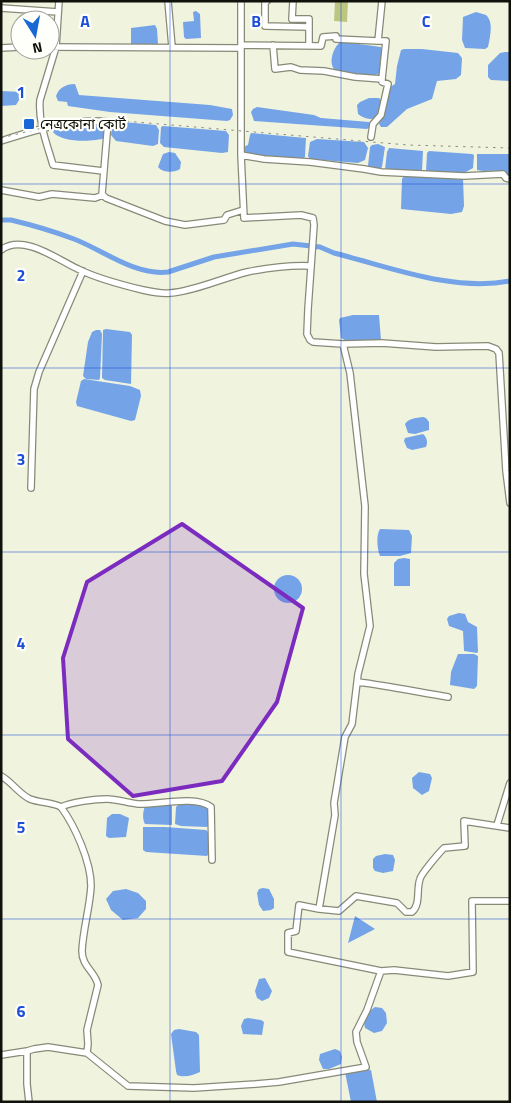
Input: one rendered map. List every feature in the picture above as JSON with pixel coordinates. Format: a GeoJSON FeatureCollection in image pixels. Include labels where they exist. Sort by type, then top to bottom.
{"type":"FeatureCollection","features":[{"type":"Feature","properties":{"kind":"street"},"geometry":{"type":"LineString","coordinates":[[168,1],[172,48]]}},
{"type":"Feature","properties":{"kind":"street"},"geometry":{"type":"LineString","coordinates":[[241,1],[241,155],[244,219],[285,215],[310,216],[313,218],[308,309],[308,337],[310,340],[316,343],[382,343],[436,347],[488,346],[496,349],[499,353],[506,471],[510,502]]}},
{"type":"Feature","properties":{"kind":"street"},"geometry":{"type":"LineString","coordinates":[[267,1],[265,2],[265,26],[309,28]]}},
{"type":"Feature","properties":{"kind":"street"},"geometry":{"type":"LineString","coordinates":[[293,1],[292,19],[309,19],[309,45]]}},
{"type":"Feature","properties":{"kind":"street"},"geometry":{"type":"LineString","coordinates":[[378,40],[382,1]]}},
{"type":"Feature","properties":{"kind":"street"},"geometry":{"type":"LineString","coordinates":[[1,8],[30,10]]}},
{"type":"Feature","properties":{"kind":"street"},"geometry":{"type":"LineString","coordinates":[[60,47],[172,48],[273,44],[322,46],[323,36],[336,36],[336,39],[378,40],[386,42],[382,82],[388,84],[381,115],[373,124],[371,137]]}},
{"type":"Feature","properties":{"kind":"street"},"geometry":{"type":"LineString","coordinates":[[273,44],[275,69],[291,68],[324,71],[354,77],[382,79]]}},
{"type":"Feature","properties":{"kind":"street"},"geometry":{"type":"LineString","coordinates":[[50,60],[39,108],[53,165],[102,171]]}},
{"type":"Feature","properties":{"kind":"street"},"geometry":{"type":"LineString","coordinates":[[1,141],[43,129],[75,123],[108,122],[103,195]]}},
{"type":"Feature","properties":{"kind":"street"},"geometry":{"type":"LineString","coordinates":[[241,155],[282,161],[337,165],[381,172],[464,176],[503,174],[506,178],[510,178]]}},
{"type":"Feature","properties":{"kind":"street"},"geometry":{"type":"LineString","coordinates":[[1,190],[38,197],[52,194],[95,198],[103,195]]}},
{"type":"Feature","properties":{"kind":"street"},"geometry":{"type":"LineString","coordinates":[[103,195],[117,203],[165,221],[185,226],[224,220],[227,216],[243,210]]}},
{"type":"Feature","properties":{"kind":"street"},"geometry":{"type":"LineString","coordinates":[[1,250],[13,246],[32,246],[83,271],[119,284],[143,290],[170,293],[192,289],[246,272],[311,264]]}},
{"type":"Feature","properties":{"kind":"street"},"geometry":{"type":"LineString","coordinates":[[31,488],[34,389],[39,372],[83,271]]}},
{"type":"Feature","properties":{"kind":"street"},"geometry":{"type":"LineString","coordinates":[[319,909],[335,815],[334,803],[345,737],[352,724],[363,651],[370,626],[368,622],[364,574],[366,506],[350,373],[343,344]]}},
{"type":"Feature","properties":{"kind":"street"},"geometry":{"type":"LineString","coordinates":[[358,682],[448,697]]}},
{"type":"Feature","properties":{"kind":"street"},"geometry":{"type":"LineString","coordinates":[[1,776],[28,798],[56,804],[61,807],[81,845],[91,884],[82,951],[84,964],[98,984],[87,1030],[87,1053]]}},
{"type":"Feature","properties":{"kind":"street"},"geometry":{"type":"LineString","coordinates":[[497,825],[510,783]]}},
{"type":"Feature","properties":{"kind":"street"},"geometry":{"type":"LineString","coordinates":[[61,807],[68,804],[107,799],[138,804],[182,802],[205,804],[211,808],[212,860]]}},
{"type":"Feature","properties":{"kind":"street"},"geometry":{"type":"LineString","coordinates":[[510,828],[464,821],[465,846],[444,848],[437,856],[420,878],[418,904],[412,912],[406,912],[398,904],[356,896],[339,911],[299,905],[296,931],[288,933],[288,952],[381,971],[394,970],[448,976],[473,972],[472,901],[510,901]]}},
{"type":"Feature","properties":{"kind":"street"},"geometry":{"type":"LineString","coordinates":[[1,1055],[48,1047],[87,1053],[128,1086],[194,1088],[256,1084],[279,1082],[366,1067],[357,1042],[356,1032],[367,1010],[381,971]]}},
{"type":"Feature","properties":{"kind":"street"},"geometry":{"type":"LineString","coordinates":[[27,1051],[29,1102]]}},
{"type":"Feature","properties":{"kind":"highlighted area"},"geometry":{"type":"Polygon","coordinates":[[[182,524],[303,608],[277,702],[222,781],[133,796],[68,739],[63,658],[87,582],[182,524]]]}},
{"type":"Feature","properties":{"kind":"green space"},"geometry":{"type":"Polygon","coordinates":[[[335,1],[348,1],[347,22],[334,21],[335,1]]]}},
{"type":"Feature","properties":{"kind":"water"},"geometry":{"type":"Polygon","coordinates":[[[196,11],[200,14],[201,38],[186,39],[184,37],[183,22],[194,21],[193,12],[196,11]]]}},
{"type":"Feature","properties":{"kind":"water"},"geometry":{"type":"Polygon","coordinates":[[[476,12],[486,15],[490,22],[490,39],[488,47],[485,49],[465,48],[462,40],[463,17],[476,12]]]}},
{"type":"Feature","properties":{"kind":"water"},"geometry":{"type":"Polygon","coordinates":[[[155,25],[158,44],[131,45],[131,28],[155,25]]]}},
{"type":"Feature","properties":{"kind":"water"},"geometry":{"type":"Polygon","coordinates":[[[339,43],[381,47],[379,74],[370,76],[353,75],[335,70],[332,58],[334,50],[339,43]]]}},
{"type":"Feature","properties":{"kind":"water"},"geometry":{"type":"Polygon","coordinates":[[[401,50],[458,53],[462,58],[461,75],[456,79],[437,81],[432,99],[407,109],[387,127],[381,127],[379,124],[390,87],[395,84],[401,50]]]}},
{"type":"Feature","properties":{"kind":"water"},"geometry":{"type":"Polygon","coordinates":[[[510,52],[510,81],[491,80],[488,77],[488,65],[500,53],[510,52]]]}},
{"type":"Feature","properties":{"kind":"water"},"geometry":{"type":"Polygon","coordinates":[[[75,84],[79,95],[210,105],[232,109],[233,115],[227,121],[110,112],[68,106],[67,102],[58,101],[56,96],[61,88],[66,85],[75,84]]]}},
{"type":"Feature","properties":{"kind":"water"},"geometry":{"type":"Polygon","coordinates":[[[1,91],[22,92],[22,95],[16,105],[1,106],[1,91]]]}},
{"type":"Feature","properties":{"kind":"water"},"geometry":{"type":"Polygon","coordinates":[[[369,98],[379,98],[382,101],[379,116],[371,119],[358,114],[357,105],[369,98]]]}},
{"type":"Feature","properties":{"kind":"water"},"geometry":{"type":"Polygon","coordinates":[[[257,107],[314,115],[321,118],[369,122],[370,127],[367,129],[254,121],[251,112],[257,107]]]}},
{"type":"Feature","properties":{"kind":"water"},"geometry":{"type":"Polygon","coordinates":[[[113,121],[156,125],[159,130],[158,144],[153,146],[116,141],[111,135],[113,121]]]}},
{"type":"Feature","properties":{"kind":"water"},"geometry":{"type":"Polygon","coordinates":[[[105,123],[105,138],[100,139],[86,141],[70,140],[57,136],[53,132],[55,128],[63,125],[105,123]]]}},
{"type":"Feature","properties":{"kind":"water"},"geometry":{"type":"Polygon","coordinates":[[[161,127],[226,131],[229,135],[228,152],[164,147],[160,143],[161,127]]]}},
{"type":"Feature","properties":{"kind":"water"},"geometry":{"type":"Polygon","coordinates":[[[251,133],[306,138],[305,157],[300,160],[244,154],[243,147],[248,145],[251,133]]]}},
{"type":"Feature","properties":{"kind":"water"},"geometry":{"type":"Polygon","coordinates":[[[317,139],[364,142],[368,148],[365,160],[358,163],[310,159],[308,156],[310,142],[317,139]]]}},
{"type":"Feature","properties":{"kind":"water"},"geometry":{"type":"Polygon","coordinates":[[[378,144],[385,147],[382,167],[379,170],[369,168],[368,166],[370,147],[378,144]]]}},
{"type":"Feature","properties":{"kind":"water"},"geometry":{"type":"Polygon","coordinates":[[[389,148],[423,151],[422,171],[390,171],[385,169],[389,148]]]}},
{"type":"Feature","properties":{"kind":"water"},"geometry":{"type":"Polygon","coordinates":[[[429,151],[472,154],[474,155],[473,168],[464,173],[426,172],[427,153],[429,151]]]}},
{"type":"Feature","properties":{"kind":"water"},"geometry":{"type":"Polygon","coordinates":[[[175,153],[181,162],[180,169],[169,172],[158,167],[163,154],[175,153]]]}},
{"type":"Feature","properties":{"kind":"water"},"geometry":{"type":"Polygon","coordinates":[[[477,154],[510,154],[510,175],[500,171],[477,170],[477,154]]]}},
{"type":"Feature","properties":{"kind":"water"},"geometry":{"type":"Polygon","coordinates":[[[404,176],[463,178],[464,206],[462,212],[451,214],[401,209],[402,179],[404,176]]]}},
{"type":"Feature","properties":{"kind":"water"},"geometry":{"type":"Polygon","coordinates":[[[353,315],[379,315],[381,340],[360,342],[341,338],[340,318],[353,315]]]}},
{"type":"Feature","properties":{"kind":"water"},"geometry":{"type":"Polygon","coordinates":[[[100,330],[102,334],[99,380],[86,379],[83,376],[88,342],[92,332],[100,330]]]}},
{"type":"Feature","properties":{"kind":"water"},"geometry":{"type":"Polygon","coordinates":[[[103,330],[130,332],[132,335],[131,384],[102,378],[103,330]]]}},
{"type":"Feature","properties":{"kind":"water"},"geometry":{"type":"Polygon","coordinates":[[[84,379],[130,386],[140,390],[141,396],[135,420],[131,421],[77,406],[76,402],[81,381],[84,379]]]}},
{"type":"Feature","properties":{"kind":"water"},"geometry":{"type":"Polygon","coordinates":[[[423,417],[429,422],[429,430],[415,434],[408,433],[405,424],[413,419],[423,417]]]}},
{"type":"Feature","properties":{"kind":"water"},"geometry":{"type":"Polygon","coordinates":[[[423,434],[427,440],[426,447],[412,450],[407,448],[404,441],[405,438],[423,434]]]}},
{"type":"Feature","properties":{"kind":"water"},"geometry":{"type":"Polygon","coordinates":[[[380,529],[409,530],[412,536],[411,553],[400,556],[380,556],[377,542],[380,529]]]}},
{"type":"Feature","properties":{"kind":"water"},"geometry":{"type":"Polygon","coordinates":[[[398,559],[410,559],[410,586],[394,586],[394,563],[398,559]]]}},
{"type":"Feature","properties":{"kind":"water"},"geometry":{"type":"Polygon","coordinates":[[[288,575],[298,579],[302,589],[298,599],[288,603],[278,599],[274,589],[278,579],[288,575]]]}},
{"type":"Feature","properties":{"kind":"water"},"geometry":{"type":"Polygon","coordinates":[[[459,613],[465,614],[468,622],[477,627],[477,653],[464,651],[463,631],[449,626],[447,619],[449,616],[459,613]]]}},
{"type":"Feature","properties":{"kind":"water"},"geometry":{"type":"Polygon","coordinates":[[[458,654],[474,654],[478,656],[477,686],[474,689],[450,685],[451,672],[458,654]]]}},
{"type":"Feature","properties":{"kind":"water"},"geometry":{"type":"Polygon","coordinates":[[[419,772],[430,774],[432,778],[429,791],[422,795],[413,788],[412,778],[419,772]]]}},
{"type":"Feature","properties":{"kind":"water"},"geometry":{"type":"Polygon","coordinates":[[[179,804],[206,807],[209,825],[207,827],[175,824],[176,807],[179,804]]]}},
{"type":"Feature","properties":{"kind":"water"},"geometry":{"type":"Polygon","coordinates":[[[145,806],[172,806],[172,825],[145,824],[144,810],[145,806]]]}},
{"type":"Feature","properties":{"kind":"water"},"geometry":{"type":"Polygon","coordinates":[[[112,814],[120,814],[129,818],[126,837],[109,838],[106,836],[107,818],[112,814]]]}},
{"type":"Feature","properties":{"kind":"water"},"geometry":{"type":"Polygon","coordinates":[[[143,827],[206,830],[209,833],[209,853],[207,856],[146,852],[143,850],[143,827]]]}},
{"type":"Feature","properties":{"kind":"water"},"geometry":{"type":"Polygon","coordinates":[[[393,855],[395,860],[393,871],[383,873],[375,871],[373,859],[376,856],[393,855]]]}},
{"type":"Feature","properties":{"kind":"water"},"geometry":{"type":"Polygon","coordinates":[[[126,889],[138,893],[146,901],[146,909],[138,918],[123,920],[111,910],[106,899],[113,891],[126,889]]]}},
{"type":"Feature","properties":{"kind":"water"},"geometry":{"type":"Polygon","coordinates":[[[259,889],[269,889],[274,899],[274,908],[271,910],[263,911],[259,905],[257,893],[259,889]]]}},
{"type":"Feature","properties":{"kind":"water"},"geometry":{"type":"Polygon","coordinates":[[[355,916],[375,929],[348,943],[355,916]]]}},
{"type":"Feature","properties":{"kind":"water"},"geometry":{"type":"Polygon","coordinates":[[[265,978],[272,991],[269,998],[262,1001],[257,998],[255,991],[259,979],[265,978]]]}},
{"type":"Feature","properties":{"kind":"water"},"geometry":{"type":"Polygon","coordinates":[[[375,1007],[382,1008],[386,1013],[387,1023],[382,1031],[374,1033],[365,1028],[364,1023],[368,1012],[375,1007]]]}},
{"type":"Feature","properties":{"kind":"water"},"geometry":{"type":"Polygon","coordinates":[[[248,1018],[264,1022],[262,1035],[243,1034],[241,1026],[244,1019],[248,1018]]]}},
{"type":"Feature","properties":{"kind":"water"},"geometry":{"type":"Polygon","coordinates":[[[174,1030],[196,1032],[199,1035],[200,1072],[198,1073],[186,1076],[177,1075],[171,1034],[174,1030]]]}},
{"type":"Feature","properties":{"kind":"water"},"geometry":{"type":"Polygon","coordinates":[[[335,1049],[340,1051],[342,1057],[341,1064],[329,1069],[323,1069],[319,1060],[320,1054],[335,1049]]]}},
{"type":"Feature","properties":{"kind":"water"},"geometry":{"type":"Polygon","coordinates":[[[371,1070],[377,1102],[351,1102],[345,1072],[371,1070]]]}},
{"type":"Feature","properties":{"kind":"waterway"},"geometry":{"type":"LineString","coordinates":[[1,220],[11,220],[58,233],[131,266],[156,272],[168,272],[214,257],[293,244],[320,247],[334,253],[399,271],[444,281],[488,284],[510,281]]}},
{"type":"Feature","properties":{"kind":"railway"},"geometry":{"type":"LineString","coordinates":[[1,138],[63,123],[112,120],[408,145],[510,148]]}},
{"type":"Feature","properties":{"kind":"place","name":"নেত্রকোনা কোর্ট"},"geometry":{"type":"Point","coordinates":[29,124]}}]}
